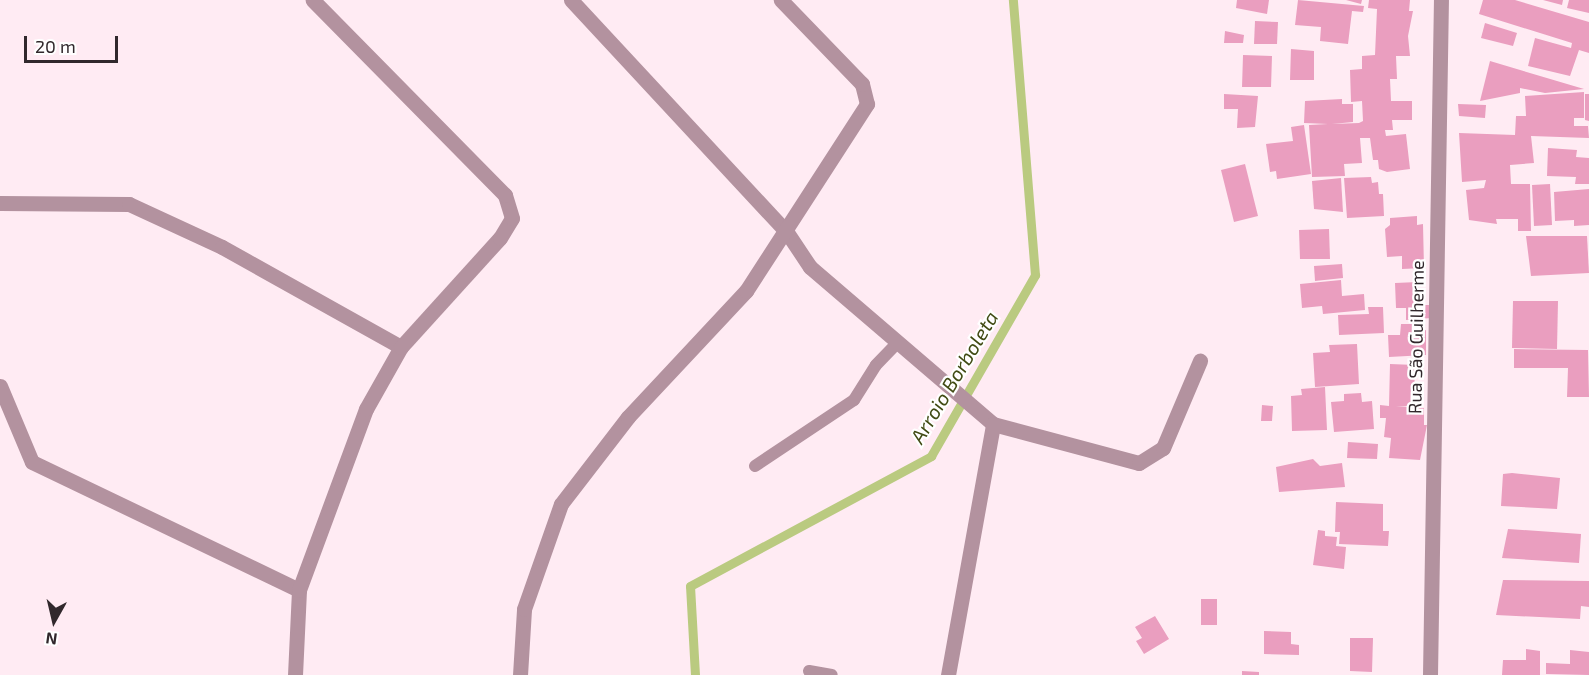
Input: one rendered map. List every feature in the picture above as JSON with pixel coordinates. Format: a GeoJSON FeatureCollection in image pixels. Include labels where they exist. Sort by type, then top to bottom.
{"type":"FeatureCollection","features":[{"type":"Feature","properties":{"kind":"street"},"geometry":{"type":"LineString","coordinates":[[295,675],[299,590],[366,409],[401,347],[500,238],[512,218],[505,195],[313,0]]}},
{"type":"Feature","properties":{"kind":"street"},"geometry":{"type":"LineString","coordinates":[[571,0],[786,231],[810,267],[993,424],[1139,463],[1163,448],[1200,362]]}},
{"type":"Feature","properties":{"kind":"street"},"geometry":{"type":"LineString","coordinates":[[520,675],[524,609],[561,504],[628,417],[746,291],[867,104],[862,84],[781,0]]}},
{"type":"Feature","properties":{"kind":"street","name":"Rua São Guilherme"},"geometry":{"type":"LineString","coordinates":[[1430,675],[1441,0]]}},
{"type":"Feature","properties":{"kind":"street"},"geometry":{"type":"LineString","coordinates":[[0,203],[129,204],[222,247],[401,347]]}},
{"type":"Feature","properties":{"kind":"street"},"geometry":{"type":"LineString","coordinates":[[0,386],[32,462],[299,590]]}},
{"type":"Feature","properties":{"kind":"street"},"geometry":{"type":"LineString","coordinates":[[948,675],[993,424]]}},
{"type":"Feature","properties":{"kind":"lane"},"geometry":{"type":"LineString","coordinates":[[755,466],[854,400],[876,365],[898,342]]}},
{"type":"Feature","properties":{"kind":"lane"},"geometry":{"type":"LineString","coordinates":[[809,671],[832,675]]}},
{"type":"Feature","properties":{"kind":"building"},"geometry":{"type":"Polygon","coordinates":[[[1237,0],[1269,0],[1267,14],[1236,8],[1237,0]]]}},
{"type":"Feature","properties":{"kind":"building"},"geometry":{"type":"Polygon","coordinates":[[[1298,0],[1364,6],[1363,12],[1352,11],[1348,44],[1320,41],[1321,27],[1295,25],[1298,0]]]}},
{"type":"Feature","properties":{"kind":"building"},"geometry":{"type":"Polygon","coordinates":[[[1346,0],[1362,0],[1361,4],[1346,0]]]}},
{"type":"Feature","properties":{"kind":"building"},"geometry":{"type":"Polygon","coordinates":[[[1369,0],[1410,0],[1409,11],[1413,11],[1408,36],[1410,56],[1396,56],[1397,79],[1390,79],[1391,101],[1412,101],[1412,120],[1392,120],[1393,130],[1385,130],[1386,136],[1406,134],[1410,169],[1387,172],[1379,169],[1378,160],[1373,160],[1370,138],[1360,138],[1362,163],[1344,164],[1345,176],[1312,177],[1309,125],[1328,124],[1304,123],[1305,101],[1342,99],[1342,104],[1353,104],[1353,122],[1332,124],[1359,123],[1363,121],[1362,101],[1351,102],[1350,70],[1362,69],[1362,56],[1375,55],[1377,9],[1368,8],[1369,0]]]}},
{"type":"Feature","properties":{"kind":"building"},"geometry":{"type":"Polygon","coordinates":[[[1483,0],[1515,0],[1589,22],[1589,53],[1579,50],[1570,76],[1528,66],[1535,38],[1571,48],[1572,43],[1479,14],[1483,0]]]}},
{"type":"Feature","properties":{"kind":"building"},"geometry":{"type":"Polygon","coordinates":[[[1543,0],[1563,0],[1562,5],[1543,0]]]}},
{"type":"Feature","properties":{"kind":"building"},"geometry":{"type":"Polygon","coordinates":[[[1569,0],[1589,0],[1589,13],[1567,8],[1569,0]]]}},
{"type":"Feature","properties":{"kind":"building"},"geometry":{"type":"Polygon","coordinates":[[[1255,21],[1278,22],[1277,44],[1254,44],[1255,21]]]}},
{"type":"Feature","properties":{"kind":"building"},"geometry":{"type":"Polygon","coordinates":[[[1485,23],[1517,33],[1513,46],[1481,38],[1485,23]]]}},
{"type":"Feature","properties":{"kind":"building"},"geometry":{"type":"Polygon","coordinates":[[[1225,31],[1244,35],[1243,43],[1224,43],[1225,31]]]}},
{"type":"Feature","properties":{"kind":"building"},"geometry":{"type":"Polygon","coordinates":[[[1291,49],[1314,51],[1314,80],[1290,80],[1291,49]]]}},
{"type":"Feature","properties":{"kind":"building"},"geometry":{"type":"Polygon","coordinates":[[[1243,55],[1272,56],[1271,87],[1242,87],[1243,55]]]}},
{"type":"Feature","properties":{"kind":"building"},"geometry":{"type":"Polygon","coordinates":[[[1490,61],[1584,89],[1545,93],[1520,88],[1520,93],[1480,101],[1490,61]]]}},
{"type":"Feature","properties":{"kind":"building"},"geometry":{"type":"Polygon","coordinates":[[[1584,92],[1584,118],[1574,118],[1574,126],[1588,126],[1589,138],[1531,136],[1534,163],[1510,165],[1511,184],[1530,184],[1531,231],[1518,231],[1518,219],[1496,219],[1497,224],[1469,220],[1466,190],[1484,188],[1486,180],[1462,182],[1459,133],[1515,135],[1516,116],[1526,116],[1525,96],[1584,92]]]}},
{"type":"Feature","properties":{"kind":"building"},"geometry":{"type":"Polygon","coordinates":[[[1224,94],[1258,96],[1255,127],[1237,128],[1238,109],[1224,109],[1224,94]]]}},
{"type":"Feature","properties":{"kind":"building"},"geometry":{"type":"Polygon","coordinates":[[[1585,94],[1589,94],[1589,121],[1585,120],[1585,94]]]}},
{"type":"Feature","properties":{"kind":"building"},"geometry":{"type":"Polygon","coordinates":[[[1458,104],[1486,105],[1485,118],[1459,116],[1458,104]]]}},
{"type":"Feature","properties":{"kind":"building"},"geometry":{"type":"Polygon","coordinates":[[[1304,125],[1311,174],[1277,179],[1276,171],[1270,172],[1266,144],[1293,141],[1291,127],[1304,125]]]}},
{"type":"Feature","properties":{"kind":"building"},"geometry":{"type":"Polygon","coordinates":[[[1548,148],[1577,150],[1576,157],[1589,158],[1589,184],[1575,184],[1576,177],[1547,176],[1548,148]]]}},
{"type":"Feature","properties":{"kind":"building"},"geometry":{"type":"Polygon","coordinates":[[[1245,164],[1258,216],[1234,222],[1221,170],[1245,164]]]}},
{"type":"Feature","properties":{"kind":"building"},"geometry":{"type":"Polygon","coordinates":[[[1371,177],[1372,183],[1378,182],[1379,194],[1383,194],[1384,216],[1347,218],[1344,178],[1371,177]]]}},
{"type":"Feature","properties":{"kind":"building"},"geometry":{"type":"Polygon","coordinates":[[[1341,178],[1343,212],[1314,209],[1312,181],[1341,178]]]}},
{"type":"Feature","properties":{"kind":"building"},"geometry":{"type":"Polygon","coordinates":[[[1550,184],[1552,225],[1534,226],[1532,185],[1550,184]]]}},
{"type":"Feature","properties":{"kind":"building"},"geometry":{"type":"Polygon","coordinates":[[[1589,189],[1589,225],[1574,226],[1574,220],[1555,221],[1554,192],[1589,189]]]}},
{"type":"Feature","properties":{"kind":"building"},"geometry":{"type":"Polygon","coordinates":[[[1417,216],[1417,225],[1423,224],[1424,268],[1402,269],[1402,256],[1387,257],[1385,229],[1390,225],[1390,218],[1417,216]]]}},
{"type":"Feature","properties":{"kind":"building"},"geometry":{"type":"Polygon","coordinates":[[[1329,229],[1330,259],[1300,259],[1299,230],[1329,229]]]}},
{"type":"Feature","properties":{"kind":"building"},"geometry":{"type":"Polygon","coordinates":[[[1526,236],[1587,236],[1589,273],[1531,276],[1526,236]]]}},
{"type":"Feature","properties":{"kind":"building"},"geometry":{"type":"Polygon","coordinates":[[[1342,264],[1343,278],[1315,281],[1314,266],[1342,264]]]}},
{"type":"Feature","properties":{"kind":"building"},"geometry":{"type":"Polygon","coordinates":[[[1341,280],[1342,296],[1364,294],[1365,310],[1323,314],[1322,306],[1302,308],[1300,284],[1341,280]]]}},
{"type":"Feature","properties":{"kind":"building"},"geometry":{"type":"Polygon","coordinates":[[[1418,282],[1419,305],[1430,305],[1431,318],[1406,320],[1406,308],[1396,308],[1395,283],[1418,282]]]}},
{"type":"Feature","properties":{"kind":"building"},"geometry":{"type":"Polygon","coordinates":[[[1513,301],[1558,301],[1557,349],[1512,348],[1513,301]]]}},
{"type":"Feature","properties":{"kind":"building"},"geometry":{"type":"Polygon","coordinates":[[[1368,307],[1383,307],[1384,333],[1339,335],[1338,315],[1369,314],[1368,307]]]}},
{"type":"Feature","properties":{"kind":"building"},"geometry":{"type":"Polygon","coordinates":[[[1401,324],[1416,324],[1416,329],[1426,330],[1426,355],[1389,357],[1388,335],[1400,335],[1401,324]]]}},
{"type":"Feature","properties":{"kind":"building"},"geometry":{"type":"Polygon","coordinates":[[[1357,344],[1359,384],[1315,387],[1313,353],[1330,352],[1329,345],[1357,344]]]}},
{"type":"Feature","properties":{"kind":"building"},"geometry":{"type":"Polygon","coordinates":[[[1514,349],[1588,350],[1589,397],[1567,397],[1568,368],[1514,368],[1514,349]]]}},
{"type":"Feature","properties":{"kind":"building"},"geometry":{"type":"Polygon","coordinates":[[[1390,364],[1415,365],[1414,406],[1396,406],[1424,408],[1424,425],[1427,425],[1420,460],[1389,458],[1391,438],[1384,437],[1386,418],[1380,418],[1380,405],[1389,406],[1390,364]]]}},
{"type":"Feature","properties":{"kind":"building"},"geometry":{"type":"Polygon","coordinates":[[[1325,387],[1327,430],[1292,431],[1291,396],[1302,395],[1301,389],[1325,387]]]}},
{"type":"Feature","properties":{"kind":"building"},"geometry":{"type":"Polygon","coordinates":[[[1361,393],[1362,402],[1372,401],[1374,429],[1334,432],[1331,402],[1344,401],[1344,394],[1361,393]]]}},
{"type":"Feature","properties":{"kind":"building"},"geometry":{"type":"Polygon","coordinates":[[[1262,405],[1273,406],[1272,421],[1261,421],[1262,405]]]}},
{"type":"Feature","properties":{"kind":"building"},"geometry":{"type":"Polygon","coordinates":[[[1348,442],[1378,444],[1377,459],[1347,458],[1348,442]]]}},
{"type":"Feature","properties":{"kind":"building"},"geometry":{"type":"Polygon","coordinates":[[[1313,459],[1320,466],[1342,463],[1345,487],[1279,492],[1276,467],[1313,459]]]}},
{"type":"Feature","properties":{"kind":"building"},"geometry":{"type":"Polygon","coordinates":[[[1503,474],[1560,478],[1557,509],[1501,506],[1503,474]]]}},
{"type":"Feature","properties":{"kind":"building"},"geometry":{"type":"Polygon","coordinates":[[[1336,502],[1383,504],[1383,531],[1389,531],[1388,546],[1339,544],[1340,532],[1335,532],[1336,502]]]}},
{"type":"Feature","properties":{"kind":"building"},"geometry":{"type":"Polygon","coordinates":[[[1508,529],[1581,534],[1579,563],[1502,558],[1508,529]]]}},
{"type":"Feature","properties":{"kind":"building"},"geometry":{"type":"Polygon","coordinates":[[[1318,530],[1325,531],[1325,536],[1337,537],[1336,546],[1346,547],[1344,569],[1313,565],[1318,530]]]}},
{"type":"Feature","properties":{"kind":"building"},"geometry":{"type":"Polygon","coordinates":[[[1503,580],[1589,581],[1589,607],[1581,606],[1580,619],[1496,615],[1503,580]]]}},
{"type":"Feature","properties":{"kind":"building"},"geometry":{"type":"Polygon","coordinates":[[[1201,599],[1217,599],[1217,625],[1201,625],[1201,599]]]}},
{"type":"Feature","properties":{"kind":"building"},"geometry":{"type":"Polygon","coordinates":[[[1155,616],[1169,639],[1144,654],[1136,641],[1142,638],[1135,627],[1155,616]]]}},
{"type":"Feature","properties":{"kind":"building"},"geometry":{"type":"Polygon","coordinates":[[[1264,631],[1291,632],[1291,644],[1299,645],[1299,655],[1264,654],[1264,631]]]}},
{"type":"Feature","properties":{"kind":"building"},"geometry":{"type":"Polygon","coordinates":[[[1350,638],[1373,638],[1372,672],[1350,671],[1350,638]]]}},
{"type":"Feature","properties":{"kind":"building"},"geometry":{"type":"Polygon","coordinates":[[[1526,649],[1540,651],[1540,675],[1502,675],[1503,660],[1526,660],[1526,649]]]}},
{"type":"Feature","properties":{"kind":"building"},"geometry":{"type":"Polygon","coordinates":[[[1570,650],[1589,652],[1589,675],[1546,674],[1546,663],[1570,664],[1570,650]]]}},
{"type":"Feature","properties":{"kind":"building"},"geometry":{"type":"Polygon","coordinates":[[[1242,671],[1259,672],[1259,675],[1242,675],[1242,671]]]}},
{"type":"Feature","properties":{"kind":"waterway","name":"Arroio Borboleta"},"geometry":{"type":"LineString","coordinates":[[695,675],[690,586],[931,456],[1035,275],[1013,0]]}}]}
